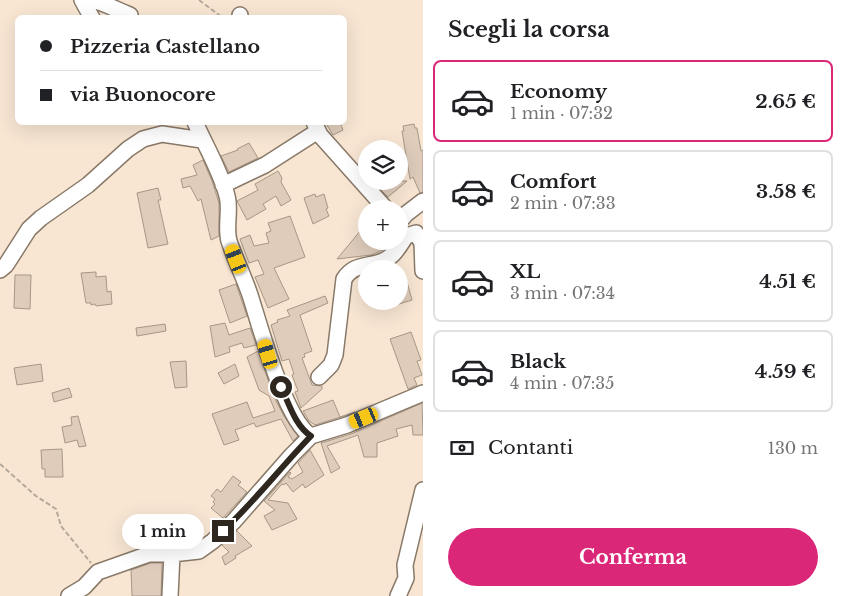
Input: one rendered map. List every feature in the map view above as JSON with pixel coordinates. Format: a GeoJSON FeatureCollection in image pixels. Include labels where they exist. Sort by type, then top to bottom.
{"type":"FeatureCollection","features":[{"type":"Feature","properties":{"kind":"street"},"geometry":{"type":"LineString","coordinates":[[82,0],[90,15]]}},
{"type":"Feature","properties":{"kind":"street"},"geometry":{"type":"LineString","coordinates":[[91,0],[100,2],[105,6],[129,11]]}},
{"type":"Feature","properties":{"kind":"street"},"geometry":{"type":"LineString","coordinates":[[196,125],[228,198],[228,233],[230,242],[249,293],[273,370],[297,422],[311,436]]}},
{"type":"Feature","properties":{"kind":"street"},"geometry":{"type":"LineString","coordinates":[[223,185],[265,165],[316,127],[378,200]]}},
{"type":"Feature","properties":{"kind":"street"},"geometry":{"type":"LineString","coordinates":[[0,270],[6,266],[29,229],[41,218],[88,185],[128,148],[143,139],[162,134],[202,140]]}},
{"type":"Feature","properties":{"kind":"street"},"geometry":{"type":"LineString","coordinates":[[408,212],[423,201]]}},
{"type":"Feature","properties":{"kind":"street"},"geometry":{"type":"LineString","coordinates":[[408,227],[420,235],[423,271]]}},
{"type":"Feature","properties":{"kind":"street"},"geometry":{"type":"LineString","coordinates":[[319,377],[331,365],[335,355],[344,279],[349,270],[386,260],[396,252],[406,236],[420,235]]}},
{"type":"Feature","properties":{"kind":"street"},"geometry":{"type":"LineString","coordinates":[[69,596],[84,587],[98,572],[149,554],[199,551],[234,521],[311,436],[347,425],[423,393]]}},
{"type":"Feature","properties":{"kind":"street"},"geometry":{"type":"LineString","coordinates":[[398,596],[406,578],[406,565],[423,490]]}},
{"type":"Feature","properties":{"kind":"street"},"geometry":{"type":"LineString","coordinates":[[170,596],[172,554]]}},
{"type":"Feature","properties":{"kind":"path"},"geometry":{"type":"LineString","coordinates":[[199,0],[219,15]]}},
{"type":"Feature","properties":{"kind":"path"},"geometry":{"type":"LineString","coordinates":[[0,464],[36,496],[56,509],[60,526],[98,572]]}},
{"type":"Feature","properties":{"kind":"building"},"geometry":{"type":"Polygon","coordinates":[[[414,124],[415,128],[417,128],[421,151],[423,150],[423,192],[420,193],[413,177],[410,179],[408,140],[404,140],[403,126],[414,124]]]}},
{"type":"Feature","properties":{"kind":"building"},"geometry":{"type":"Polygon","coordinates":[[[327,125],[341,125],[343,130],[333,135],[327,125]]]}},
{"type":"Feature","properties":{"kind":"building"},"geometry":{"type":"Polygon","coordinates":[[[249,143],[258,158],[229,172],[221,156],[238,150],[249,143]]]}},
{"type":"Feature","properties":{"kind":"building"},"geometry":{"type":"Polygon","coordinates":[[[203,160],[219,203],[219,236],[211,240],[201,199],[198,201],[190,186],[183,188],[181,179],[197,175],[193,165],[203,160]]]}},
{"type":"Feature","properties":{"kind":"building"},"geometry":{"type":"Polygon","coordinates":[[[278,171],[282,178],[281,182],[291,200],[281,206],[276,196],[263,204],[266,209],[247,220],[237,201],[258,190],[255,184],[278,171]]]}},
{"type":"Feature","properties":{"kind":"building"},"geometry":{"type":"Polygon","coordinates":[[[158,188],[161,200],[158,200],[168,244],[148,248],[137,193],[158,188]]]}},
{"type":"Feature","properties":{"kind":"building"},"geometry":{"type":"Polygon","coordinates":[[[381,190],[396,190],[388,197],[381,190]]]}},
{"type":"Feature","properties":{"kind":"building"},"geometry":{"type":"Polygon","coordinates":[[[315,194],[316,197],[324,194],[329,216],[313,224],[304,198],[315,194]]]}},
{"type":"Feature","properties":{"kind":"building"},"geometry":{"type":"Polygon","coordinates":[[[290,216],[305,257],[274,268],[289,299],[268,308],[255,277],[264,274],[258,260],[249,263],[240,239],[250,235],[254,246],[269,243],[266,233],[271,231],[268,223],[290,216]]]}},
{"type":"Feature","properties":{"kind":"building"},"geometry":{"type":"Polygon","coordinates":[[[358,234],[358,250],[383,250],[371,255],[337,259],[358,234]]]}},
{"type":"Feature","properties":{"kind":"building"},"geometry":{"type":"Polygon","coordinates":[[[96,272],[96,277],[106,276],[107,292],[111,291],[112,304],[96,306],[95,304],[86,303],[81,273],[96,272]]]}},
{"type":"Feature","properties":{"kind":"building"},"geometry":{"type":"Polygon","coordinates":[[[15,275],[31,275],[30,309],[14,308],[15,275]]]}},
{"type":"Feature","properties":{"kind":"building"},"geometry":{"type":"Polygon","coordinates":[[[236,284],[247,316],[230,323],[219,290],[236,284]]]}},
{"type":"Feature","properties":{"kind":"building"},"geometry":{"type":"Polygon","coordinates":[[[408,286],[412,300],[408,301],[408,286]]]}},
{"type":"Feature","properties":{"kind":"building"},"geometry":{"type":"Polygon","coordinates":[[[325,296],[328,303],[300,315],[312,351],[304,354],[305,357],[302,358],[312,385],[322,386],[322,389],[301,408],[295,392],[298,391],[289,359],[282,361],[271,325],[278,322],[277,320],[290,316],[287,310],[325,296]]]}},
{"type":"Feature","properties":{"kind":"building"},"geometry":{"type":"Polygon","coordinates":[[[225,323],[229,335],[250,328],[256,345],[244,348],[242,343],[229,347],[230,352],[215,357],[210,326],[225,323]]]}},
{"type":"Feature","properties":{"kind":"building"},"geometry":{"type":"Polygon","coordinates":[[[165,324],[166,331],[137,336],[136,328],[165,324]]]}},
{"type":"Feature","properties":{"kind":"building"},"geometry":{"type":"Polygon","coordinates":[[[411,332],[421,360],[417,361],[422,375],[414,378],[417,385],[408,389],[390,339],[411,332]]]}},
{"type":"Feature","properties":{"kind":"building"},"geometry":{"type":"Polygon","coordinates":[[[258,351],[274,397],[298,436],[293,441],[281,419],[256,427],[254,423],[235,430],[239,440],[224,445],[212,414],[247,402],[253,418],[275,411],[269,396],[259,390],[247,357],[258,351]]]}},
{"type":"Feature","properties":{"kind":"building"},"geometry":{"type":"Polygon","coordinates":[[[186,361],[187,387],[175,388],[170,362],[186,361]]]}},
{"type":"Feature","properties":{"kind":"building"},"geometry":{"type":"Polygon","coordinates":[[[41,364],[43,381],[17,385],[14,368],[41,364]]]}},
{"type":"Feature","properties":{"kind":"building"},"geometry":{"type":"Polygon","coordinates":[[[235,364],[239,376],[224,384],[218,373],[235,364]]]}},
{"type":"Feature","properties":{"kind":"building"},"geometry":{"type":"Polygon","coordinates":[[[69,388],[72,397],[54,402],[52,393],[69,388]]]}},
{"type":"Feature","properties":{"kind":"building"},"geometry":{"type":"Polygon","coordinates":[[[333,400],[340,417],[355,412],[344,416],[315,425],[309,421],[303,411],[333,400]]]}},
{"type":"Feature","properties":{"kind":"building"},"geometry":{"type":"Polygon","coordinates":[[[422,403],[423,435],[413,435],[412,425],[396,429],[398,436],[377,443],[377,457],[364,457],[358,435],[327,446],[340,468],[331,473],[321,443],[351,434],[422,403]]]}},
{"type":"Feature","properties":{"kind":"building"},"geometry":{"type":"Polygon","coordinates":[[[78,416],[86,446],[79,447],[77,440],[65,443],[62,427],[72,425],[71,417],[78,416]]]}},
{"type":"Feature","properties":{"kind":"building"},"geometry":{"type":"Polygon","coordinates":[[[62,449],[63,477],[45,477],[45,469],[42,469],[41,450],[62,449]]]}},
{"type":"Feature","properties":{"kind":"building"},"geometry":{"type":"Polygon","coordinates":[[[310,450],[324,475],[305,488],[303,484],[293,492],[286,483],[282,484],[268,500],[288,503],[297,519],[272,530],[264,516],[275,510],[264,501],[290,472],[288,477],[292,479],[303,472],[298,463],[310,450]]]}},
{"type":"Feature","properties":{"kind":"building"},"geometry":{"type":"Polygon","coordinates":[[[233,476],[241,482],[238,485],[247,492],[223,518],[211,508],[215,504],[213,502],[215,499],[211,496],[217,489],[221,492],[233,476]]]}},
{"type":"Feature","properties":{"kind":"building"},"geometry":{"type":"Polygon","coordinates":[[[237,531],[252,546],[235,556],[236,558],[225,565],[222,557],[229,552],[222,545],[237,531]]]}},
{"type":"Feature","properties":{"kind":"building"},"geometry":{"type":"Polygon","coordinates":[[[151,563],[162,563],[161,596],[132,596],[131,570],[151,563]]]}},
{"type":"Feature","properties":{"kind":"route"},"geometry":{"type":"LineString","coordinates":[[223,531],[311,436],[297,422],[281,387]]}}]}
